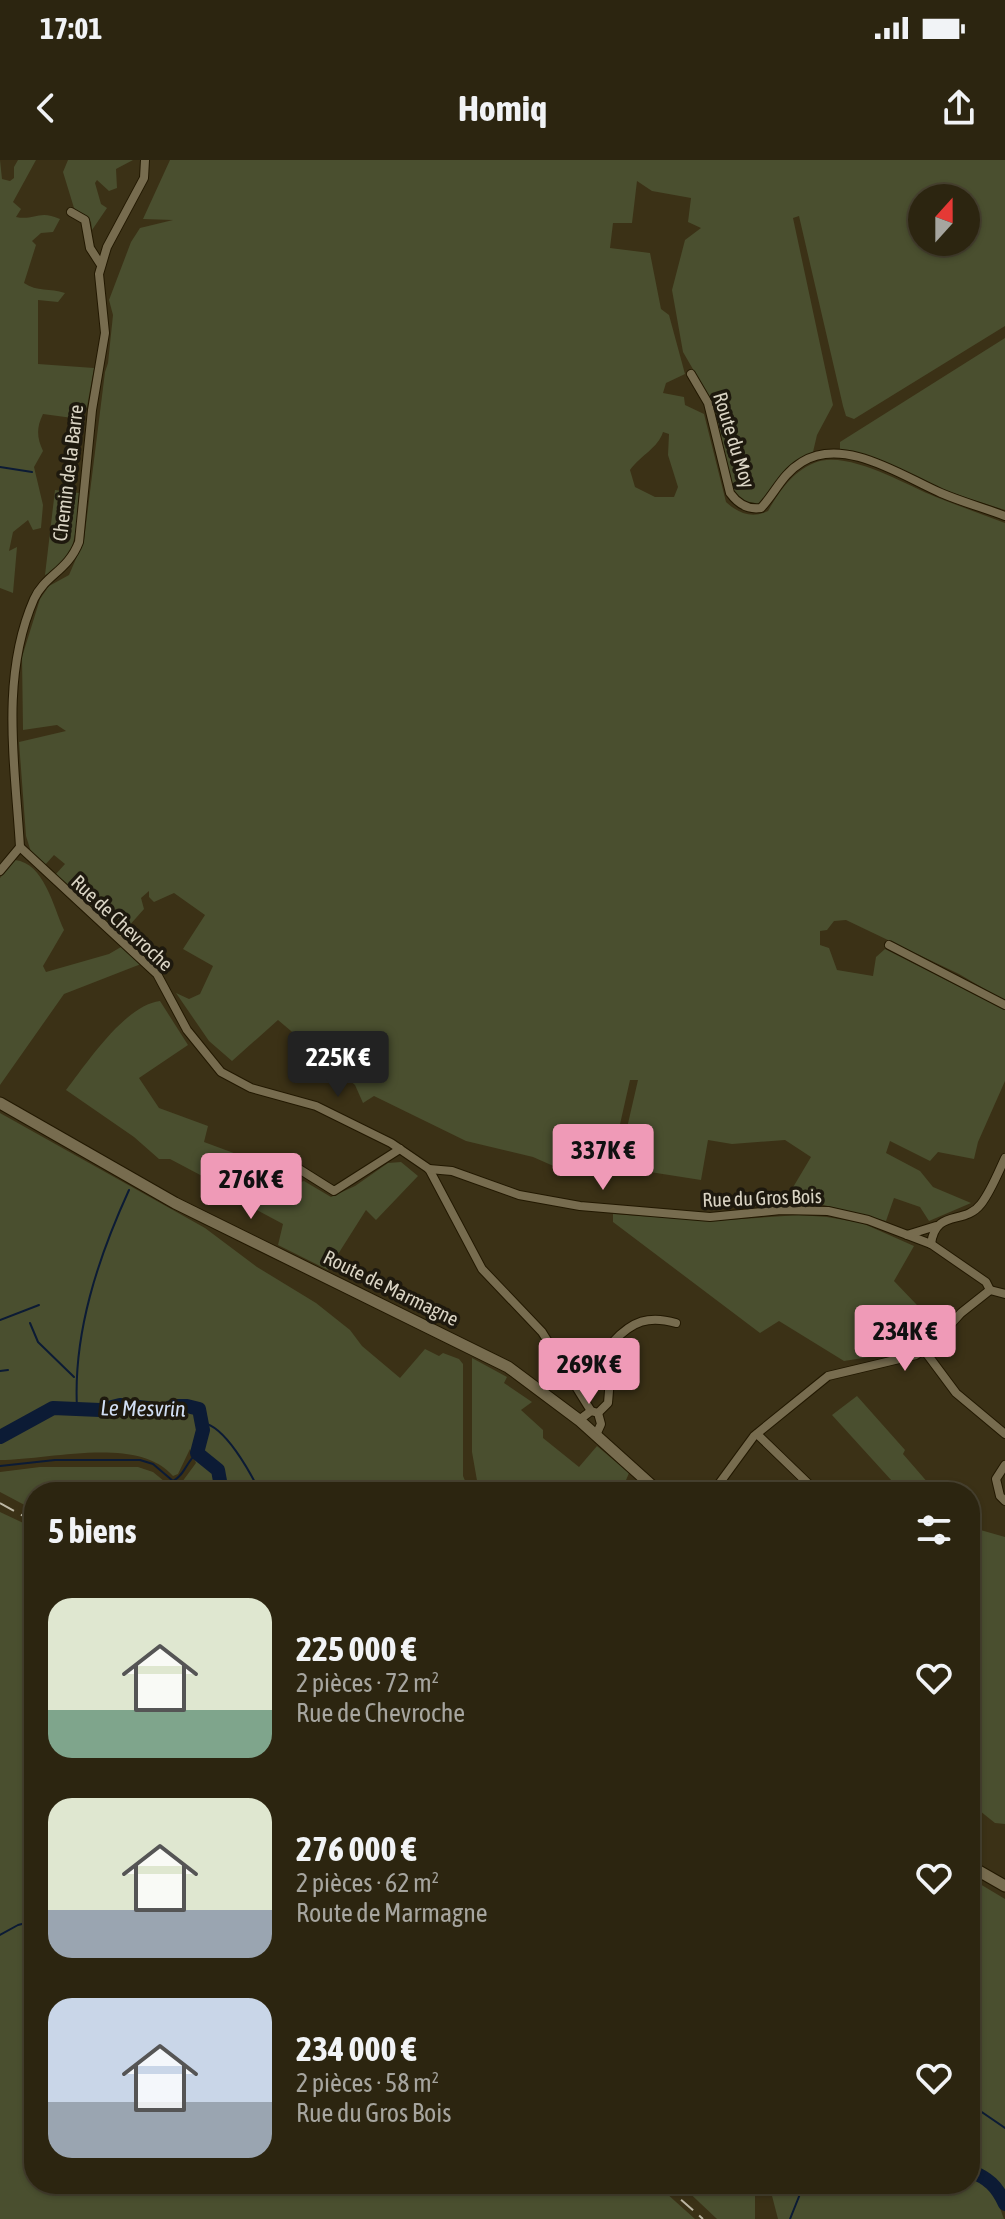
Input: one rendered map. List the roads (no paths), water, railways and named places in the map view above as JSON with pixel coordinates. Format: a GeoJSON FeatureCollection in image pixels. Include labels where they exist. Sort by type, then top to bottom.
{"type":"FeatureCollection","features":[{"type":"Feature","properties":{"kind":"main road","name":"Route de Marmagne"},"geometry":{"type":"LineString","coordinates":[[0,1103],[175,1203],[508,1367],[579,1420],[648,1482]]}},
{"type":"Feature","properties":{"kind":"main road"},"geometry":{"type":"LineString","coordinates":[[980,1872],[1005,1886]]}},
{"type":"Feature","properties":{"kind":"street","name":"Chemin de la Barre"},"geometry":{"type":"LineString","coordinates":[[20,847],[12,740],[15,654],[37,592],[70,561],[79,542],[92,410],[105,333],[99,286],[101,265],[107,247],[144,178],[145,160]]}},
{"type":"Feature","properties":{"kind":"street"},"geometry":{"type":"LineString","coordinates":[[71,212],[85,220],[90,248],[101,265]]}},
{"type":"Feature","properties":{"kind":"street","name":"Route du Moy"},"geometry":{"type":"LineString","coordinates":[[691,374],[708,403],[730,493],[739,504],[761,508],[787,472],[810,457],[827,453],[885,465],[943,494],[1005,516]]}},
{"type":"Feature","properties":{"kind":"street"},"geometry":{"type":"LineString","coordinates":[[0,871],[20,847]]}},
{"type":"Feature","properties":{"kind":"street","name":"Rue de Chevroche"},"geometry":{"type":"LineString","coordinates":[[20,847],[46,875],[149,965],[164,983],[187,1030],[221,1072],[251,1088],[316,1106],[400,1149],[429,1169],[482,1269],[542,1332],[594,1412]]}},
{"type":"Feature","properties":{"kind":"street"},"geometry":{"type":"LineString","coordinates":[[889,945],[1005,1005]]}},
{"type":"Feature","properties":{"kind":"street"},"geometry":{"type":"LineString","coordinates":[[299,1169],[334,1191],[400,1149]]}},
{"type":"Feature","properties":{"kind":"street"},"geometry":{"type":"LineString","coordinates":[[906,1235],[937,1226],[980,1205],[1003,1169],[1005,1158]]}},
{"type":"Feature","properties":{"kind":"street","name":"Rue du Gros Bois"},"geometry":{"type":"LineString","coordinates":[[429,1169],[452,1171],[519,1195],[580,1206],[710,1217],[781,1210],[828,1211],[868,1220],[931,1244],[986,1282],[990,1290]]}},
{"type":"Feature","properties":{"kind":"street"},"geometry":{"type":"LineString","coordinates":[[931,1244],[937,1226]]}},
{"type":"Feature","properties":{"kind":"street"},"geometry":{"type":"LineString","coordinates":[[719,1482],[757,1434],[828,1376],[916,1355],[990,1290],[1005,1294]]}},
{"type":"Feature","properties":{"kind":"street"},"geometry":{"type":"LineString","coordinates":[[579,1420],[608,1403],[613,1342],[635,1323],[646,1319],[662,1318],[676,1323]]}},
{"type":"Feature","properties":{"kind":"street"},"geometry":{"type":"LineString","coordinates":[[924,1350],[956,1393],[1005,1434]]}},
{"type":"Feature","properties":{"kind":"street"},"geometry":{"type":"LineString","coordinates":[[594,1412],[601,1424],[596,1435]]}},
{"type":"Feature","properties":{"kind":"street"},"geometry":{"type":"LineString","coordinates":[[757,1434],[807,1482]]}},
{"type":"Feature","properties":{"kind":"street"},"geometry":{"type":"LineString","coordinates":[[1005,1465],[998,1473],[996,1487],[1005,1501]]}},
{"type":"Feature","properties":{"kind":"waterway"},"geometry":{"type":"LineString","coordinates":[[0,467],[32,472]]}},
{"type":"Feature","properties":{"kind":"waterway"},"geometry":{"type":"LineString","coordinates":[[77,1408],[79,1352],[90,1296],[107,1242],[129,1190]]}},
{"type":"Feature","properties":{"kind":"waterway"},"geometry":{"type":"LineString","coordinates":[[0,1320],[39,1305]]}},
{"type":"Feature","properties":{"kind":"waterway"},"geometry":{"type":"LineString","coordinates":[[30,1323],[38,1342],[74,1377]]}},
{"type":"Feature","properties":{"kind":"waterway"},"geometry":{"type":"LineString","coordinates":[[0,1371],[8,1370]]}},
{"type":"Feature","properties":{"kind":"waterway","name":"Le Mesvrin"},"geometry":{"type":"LineString","coordinates":[[0,1437],[53,1408],[100,1410],[120,1405],[165,1410],[173,1406],[187,1406],[199,1409],[203,1430],[197,1453],[218,1470],[220,1482]]}},
{"type":"Feature","properties":{"kind":"waterway"},"geometry":{"type":"LineString","coordinates":[[203,1423],[220,1432],[228,1441],[254,1482]]}},
{"type":"Feature","properties":{"kind":"waterway"},"geometry":{"type":"LineString","coordinates":[[0,1466],[55,1460],[140,1460],[153,1464],[173,1481],[197,1453]]}},
{"type":"Feature","properties":{"kind":"waterway"},"geometry":{"type":"LineString","coordinates":[[0,1935],[24,1924]]}},
{"type":"Feature","properties":{"kind":"waterway"},"geometry":{"type":"LineString","coordinates":[[980,2111],[1005,2128]]}},
{"type":"Feature","properties":{"kind":"waterway","name":"Le Mesvrin"},"geometry":{"type":"LineString","coordinates":[[980,2176],[991,2183],[1005,2204]]}},
{"type":"Feature","properties":{"kind":"waterway"},"geometry":{"type":"LineString","coordinates":[[790,2219],[800,2194]]}},
{"type":"Feature","properties":{"kind":"railway"},"geometry":{"type":"LineString","coordinates":[[0,1503],[24,1516]]}},
{"type":"Feature","properties":{"kind":"railway"},"geometry":{"type":"LineString","coordinates":[[674,2194],[703,2219]]}}]}
